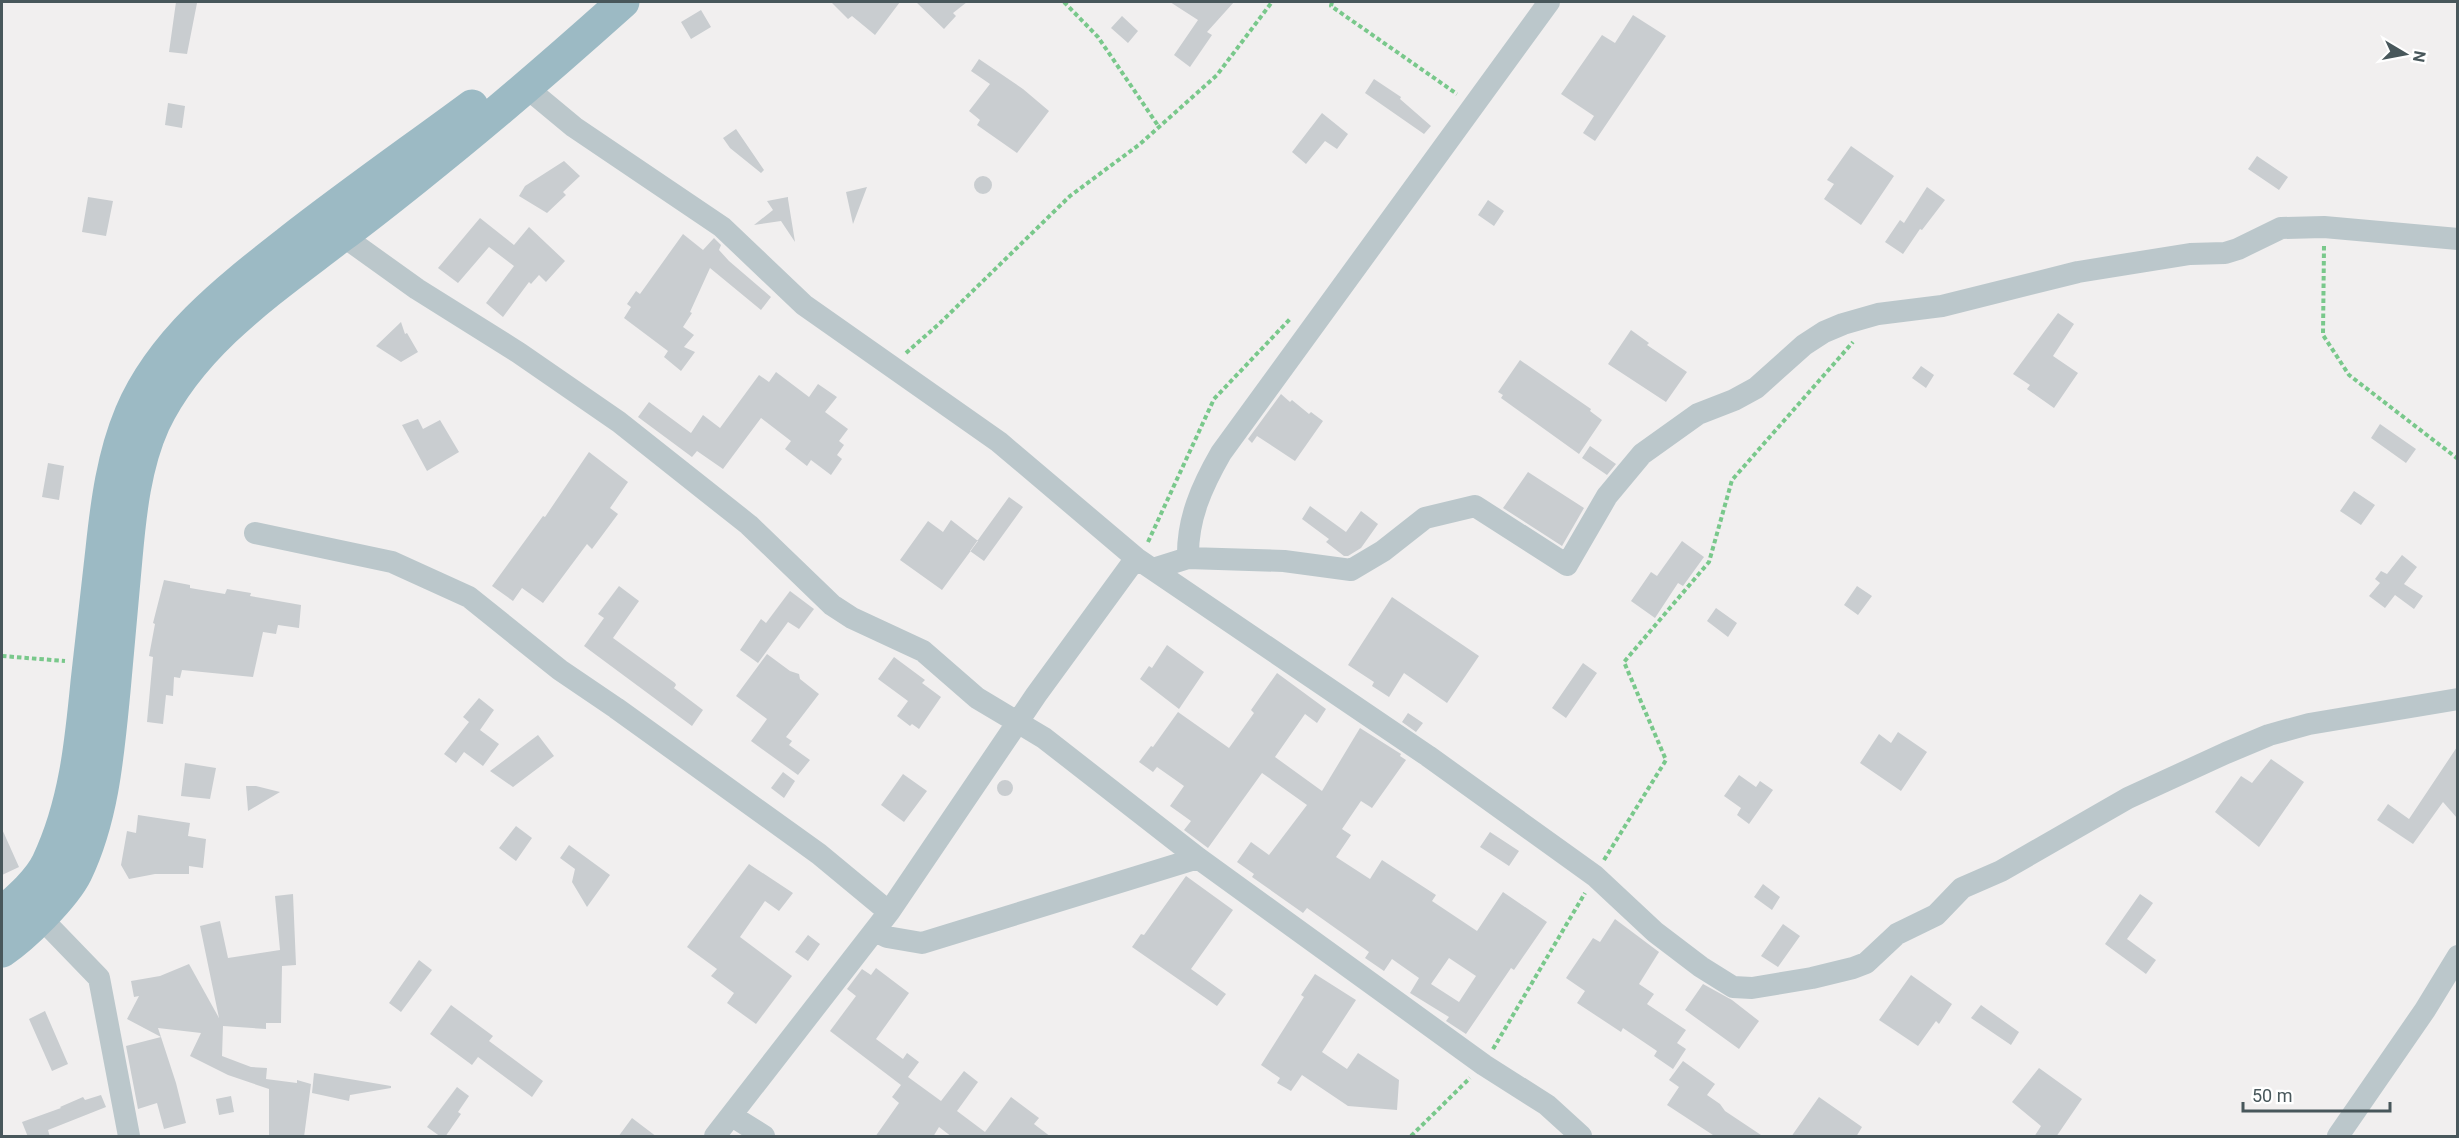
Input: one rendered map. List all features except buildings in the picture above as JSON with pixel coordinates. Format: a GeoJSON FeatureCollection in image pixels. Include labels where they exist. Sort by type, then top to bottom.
{"type":"FeatureCollection","features":[{"type":"Feature","properties":{"kind":"highway"},"geometry":{"type":"LineString","coordinates":[[2,913],[19,898],[47,864],[69,810],[80,754],[106,510],[115,462],[132,411],[157,367],[199,315],[310,224],[618,2]]}},
{"type":"Feature","properties":{"kind":"highway"},"geometry":{"type":"LineString","coordinates":[[2,951],[18,940],[41,918],[75,875],[97,813],[109,742],[130,518],[138,469],[154,424],[176,387],[217,336],[275,286],[342,236],[527,88],[623,2]]}},
{"type":"Feature","properties":{"kind":"street"},"geometry":{"type":"LineString","coordinates":[[1188,558],[1188,539],[1196,505],[1221,453],[1549,2]]}},
{"type":"Feature","properties":{"kind":"street"},"geometry":{"type":"LineString","coordinates":[[527,88],[574,127],[722,227],[804,304],[999,442],[1144,564],[1428,756],[1594,876],[1655,932],[1701,967],[1733,987],[1752,988],[1812,978],[1866,963],[1898,934],[1936,915],[1962,888],[2001,871],[2128,798],[2269,735],[2309,724],[2457,699]]}},
{"type":"Feature","properties":{"kind":"street"},"geometry":{"type":"LineString","coordinates":[[715,1137],[890,912],[1036,695],[1144,564],[1188,558],[1284,561],[1351,570],[1383,551],[1425,518],[1475,506],[1567,565],[1606,496],[1642,454],[1698,414],[1734,400],[1756,388],[1804,345],[1824,332],[1843,324],[1878,314],[1942,306],[2078,272],[2190,254],[2225,253],[2281,228],[2324,227],[2457,239]]}},
{"type":"Feature","properties":{"kind":"street"},"geometry":{"type":"LineString","coordinates":[[342,236],[417,289],[519,353],[643,439],[749,525],[832,605],[852,618],[923,651],[977,698],[1044,738],[1198,858],[1484,1065],[1547,1105],[1581,1137]]}},
{"type":"Feature","properties":{"kind":"street"},"geometry":{"type":"LineString","coordinates":[[255,533],[392,562],[469,597],[560,670],[819,855],[890,912]]}},
{"type":"Feature","properties":{"kind":"street"},"geometry":{"type":"LineString","coordinates":[[874,931],[887,937],[922,943],[1198,858]]}},
{"type":"Feature","properties":{"kind":"street"},"geometry":{"type":"LineString","coordinates":[[41,918],[99,978],[129,1137]]}},
{"type":"Feature","properties":{"kind":"street"},"geometry":{"type":"LineString","coordinates":[[2338,1137],[2425,1010],[2457,956]]}},
{"type":"Feature","properties":{"kind":"street"},"geometry":{"type":"LineString","coordinates":[[732,1116],[764,1137]]}},
{"type":"Feature","properties":{"kind":"path"},"geometry":{"type":"LineString","coordinates":[[1064,2],[1098,37],[1159,127]]}},
{"type":"Feature","properties":{"kind":"path"},"geometry":{"type":"LineString","coordinates":[[891,366],[940,323],[1070,196],[1159,127],[1217,75],[1272,2]]}},
{"type":"Feature","properties":{"kind":"path"},"geometry":{"type":"LineString","coordinates":[[1332,2],[1331,6],[1460,96]]}},
{"type":"Feature","properties":{"kind":"path"},"geometry":{"type":"LineString","coordinates":[[2324,227],[2324,335],[2349,375],[2457,459]]}},
{"type":"Feature","properties":{"kind":"path"},"geometry":{"type":"LineString","coordinates":[[1144,564],[1150,540],[1214,399],[1281,331],[1295,312]]}},
{"type":"Feature","properties":{"kind":"path"},"geometry":{"type":"LineString","coordinates":[[1410,1137],[1484,1065],[1594,876],[1666,760],[1624,662],[1709,562],[1732,480],[1878,314]]}},
{"type":"Feature","properties":{"kind":"path"},"geometry":{"type":"LineString","coordinates":[[2,656],[89,663]]}}]}
